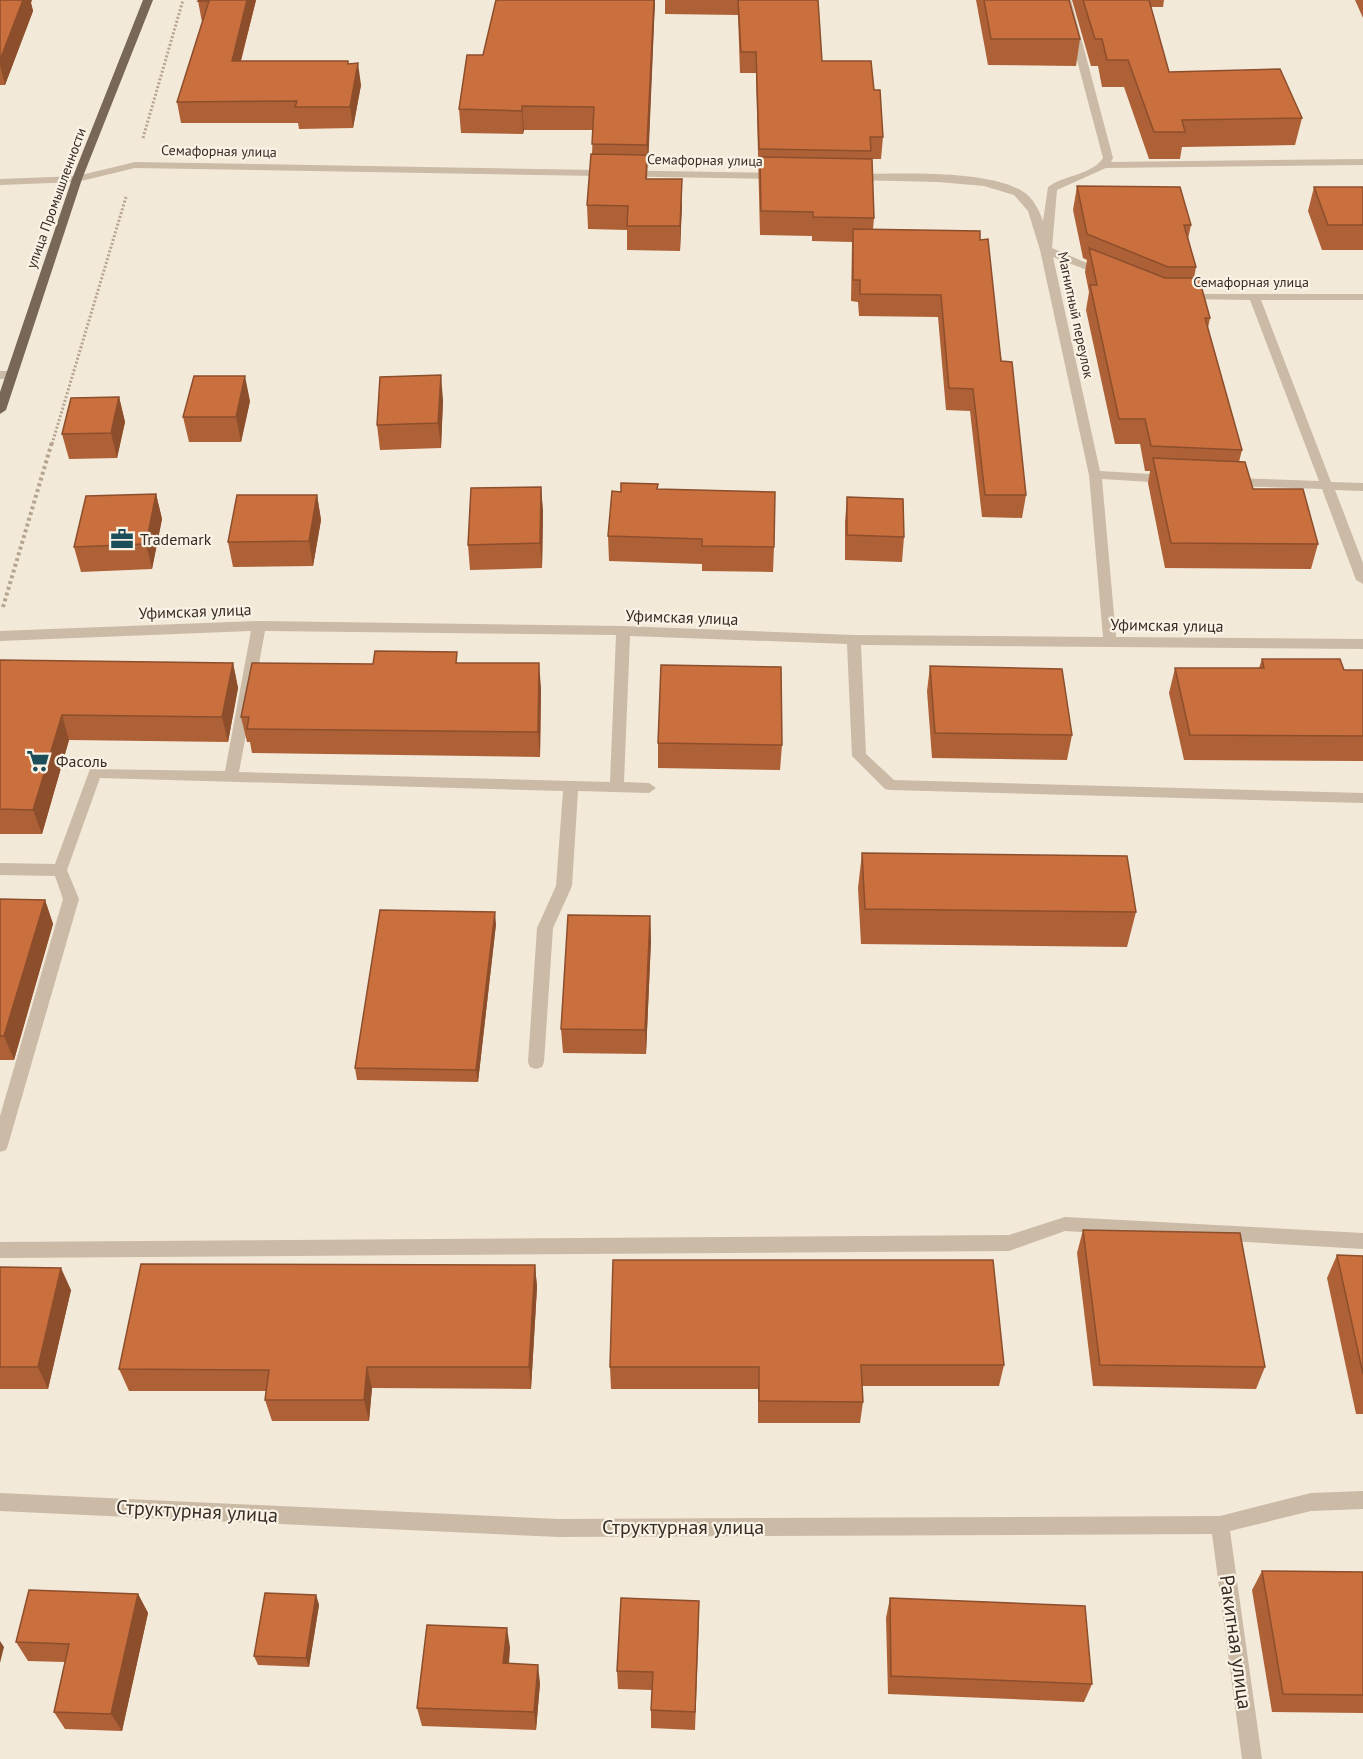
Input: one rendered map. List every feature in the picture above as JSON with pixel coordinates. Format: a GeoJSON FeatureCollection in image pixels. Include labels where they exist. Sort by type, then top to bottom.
{"type":"FeatureCollection","features":[{"type":"Feature","properties":{"kind":"main road","name":"улица Промышленности"},"geometry":{"type":"LineString","coordinates":[[0,410],[5,375],[77,179],[148,0]]}},
{"type":"Feature","properties":{"kind":"street"},"geometry":{"type":"LineString","coordinates":[[1066,0],[1108,158],[1106,165],[1363,162]]}},
{"type":"Feature","properties":{"kind":"street","name":"Семафорная улица"},"geometry":{"type":"LineString","coordinates":[[0,182],[77,179],[135,165],[789,176]]}},
{"type":"Feature","properties":{"kind":"street","name":"Магнитный переулок"},"geometry":{"type":"LineString","coordinates":[[1106,165],[1099,170],[1059,182],[1052,189],[1046,250],[1095,475],[1110,640]]}},
{"type":"Feature","properties":{"kind":"street"},"geometry":{"type":"LineString","coordinates":[[836,177],[943,179],[994,186],[1018,194],[1036,213],[1046,250],[1119,280]]}},
{"type":"Feature","properties":{"kind":"street","name":"Семафорная улица"},"geometry":{"type":"LineString","coordinates":[[1173,297],[1363,297]]}},
{"type":"Feature","properties":{"kind":"street"},"geometry":{"type":"LineString","coordinates":[[1254,297],[1363,580]]}},
{"type":"Feature","properties":{"kind":"street"},"geometry":{"type":"LineString","coordinates":[[1095,475],[1177,479]]}},
{"type":"Feature","properties":{"kind":"street"},"geometry":{"type":"LineString","coordinates":[[1223,482],[1363,487]]}},
{"type":"Feature","properties":{"kind":"street"},"geometry":{"type":"LineString","coordinates":[[231,776],[259,626]]}},
{"type":"Feature","properties":{"kind":"street","name":"Уфимская улица"},"geometry":{"type":"LineString","coordinates":[[0,636],[259,626],[623,631],[854,640],[1110,640],[1363,644]]}},
{"type":"Feature","properties":{"kind":"street"},"geometry":{"type":"LineString","coordinates":[[617,787],[623,631]]}},
{"type":"Feature","properties":{"kind":"street"},"geometry":{"type":"LineString","coordinates":[[854,640],[860,756],[890,785],[1363,798]]}},
{"type":"Feature","properties":{"kind":"street"},"geometry":{"type":"LineString","coordinates":[[0,1145],[4,1115],[71,898],[60,870],[95,773],[649,788]]}},
{"type":"Feature","properties":{"kind":"street"},"geometry":{"type":"LineString","coordinates":[[536,1062],[545,928],[564,886],[571,786]]}},
{"type":"Feature","properties":{"kind":"street"},"geometry":{"type":"LineString","coordinates":[[0,869],[60,870]]}},
{"type":"Feature","properties":{"kind":"street"},"geometry":{"type":"LineString","coordinates":[[0,1250],[1009,1243],[1065,1224],[1363,1241]]}},
{"type":"Feature","properties":{"kind":"street","name":"Структурная улица"},"geometry":{"type":"LineString","coordinates":[[0,1502],[559,1528],[1220,1525],[1311,1502],[1363,1500]]}},
{"type":"Feature","properties":{"kind":"street","name":"Ракитная улица"},"geometry":{"type":"LineString","coordinates":[[1220,1525],[1252,1759]]}},
{"type":"Feature","properties":{"kind":"path"},"geometry":{"type":"LineString","coordinates":[[0,616],[183,0]]}},
{"type":"Feature","properties":{"kind":"building"},"geometry":{"type":"Polygon","coordinates":[[[0,0],[23,0],[0,60],[0,0]]]}},
{"type":"Feature","properties":{"kind":"building"},"geometry":{"type":"Polygon","coordinates":[[[199,0],[247,0],[232,61],[348,61],[348,64],[358,63],[350,107],[295,107],[297,101],[177,102],[209,1],[199,0]]]}},
{"type":"Feature","properties":{"kind":"building"},"geometry":{"type":"Polygon","coordinates":[[[496,0],[654,0],[647,145],[592,144],[594,107],[522,106],[522,111],[459,109],[467,55],[483,55],[496,0]]]}},
{"type":"Feature","properties":{"kind":"building"},"geometry":{"type":"Polygon","coordinates":[[[738,0],[818,0],[822,61],[871,61],[874,90],[880,90],[883,137],[870,137],[871,151],[759,149],[756,52],[741,52],[738,0]]]}},
{"type":"Feature","properties":{"kind":"building"},"geometry":{"type":"Polygon","coordinates":[[[984,0],[1069,0],[1080,39],[991,39],[984,0]]]}},
{"type":"Feature","properties":{"kind":"building"},"geometry":{"type":"Polygon","coordinates":[[[1083,0],[1149,0],[1169,72],[1280,69],[1302,118],[1182,120],[1185,132],[1154,132],[1128,60],[1107,60],[1102,39],[1095,39],[1083,0]]]}},
{"type":"Feature","properties":{"kind":"building"},"geometry":{"type":"Polygon","coordinates":[[[591,154],[647,155],[646,179],[682,179],[680,226],[627,226],[628,206],[587,205],[591,154]]]}},
{"type":"Feature","properties":{"kind":"building"},"geometry":{"type":"Polygon","coordinates":[[[760,157],[872,159],[874,218],[813,217],[813,212],[761,211],[760,157]]]}},
{"type":"Feature","properties":{"kind":"building"},"geometry":{"type":"Polygon","coordinates":[[[1077,186],[1180,187],[1191,225],[1184,225],[1196,267],[1168,267],[1087,234],[1077,186]]]}},
{"type":"Feature","properties":{"kind":"building"},"geometry":{"type":"Polygon","coordinates":[[[1314,187],[1363,187],[1363,225],[1328,225],[1314,187]]]}},
{"type":"Feature","properties":{"kind":"building"},"geometry":{"type":"Polygon","coordinates":[[[853,229],[980,231],[980,240],[988,239],[1001,361],[1012,362],[1026,495],[985,495],[973,389],[949,388],[941,295],[860,294],[860,280],[853,280],[853,229]]]}},
{"type":"Feature","properties":{"kind":"building"},"geometry":{"type":"Polygon","coordinates":[[[1089,248],[1165,278],[1199,278],[1210,318],[1205,318],[1242,450],[1151,446],[1145,419],[1119,419],[1090,285],[1097,285],[1089,248]]]}},
{"type":"Feature","properties":{"kind":"building"},"geometry":{"type":"Polygon","coordinates":[[[441,375],[438,423],[377,425],[380,377],[441,375]]]}},
{"type":"Feature","properties":{"kind":"building"},"geometry":{"type":"Polygon","coordinates":[[[194,376],[245,376],[236,417],[183,417],[194,376]]]}},
{"type":"Feature","properties":{"kind":"building"},"geometry":{"type":"Polygon","coordinates":[[[119,397],[111,433],[62,434],[71,398],[119,397]]]}},
{"type":"Feature","properties":{"kind":"building"},"geometry":{"type":"Polygon","coordinates":[[[1153,458],[1245,462],[1253,489],[1303,489],[1318,544],[1171,543],[1153,458]]]}},
{"type":"Feature","properties":{"kind":"building"},"geometry":{"type":"Polygon","coordinates":[[[621,483],[658,484],[657,489],[775,492],[774,547],[702,546],[702,539],[608,536],[612,491],[621,492],[621,483]]]}},
{"type":"Feature","properties":{"kind":"building"},"geometry":{"type":"Polygon","coordinates":[[[541,487],[540,543],[468,545],[471,488],[541,487]]]}},
{"type":"Feature","properties":{"kind":"building"},"geometry":{"type":"Polygon","coordinates":[[[156,494],[146,544],[74,547],[86,496],[156,494]]]}},
{"type":"Feature","properties":{"kind":"building"},"geometry":{"type":"Polygon","coordinates":[[[237,495],[317,495],[309,541],[228,542],[237,495]]]}},
{"type":"Feature","properties":{"kind":"building"},"geometry":{"type":"Polygon","coordinates":[[[847,497],[903,499],[904,537],[847,535],[847,497]]]}},
{"type":"Feature","properties":{"kind":"building"},"geometry":{"type":"Polygon","coordinates":[[[375,651],[457,652],[456,663],[539,663],[538,732],[247,729],[249,717],[241,717],[252,663],[373,664],[375,651]]]}},
{"type":"Feature","properties":{"kind":"building"},"geometry":{"type":"Polygon","coordinates":[[[1262,659],[1340,659],[1344,670],[1363,670],[1363,736],[1190,735],[1175,668],[1264,668],[1262,659]]]}},
{"type":"Feature","properties":{"kind":"building"},"geometry":{"type":"Polygon","coordinates":[[[0,660],[233,663],[222,717],[62,715],[33,810],[0,809],[0,660]]]}},
{"type":"Feature","properties":{"kind":"building"},"geometry":{"type":"Polygon","coordinates":[[[661,665],[781,667],[782,745],[658,743],[661,665]]]}},
{"type":"Feature","properties":{"kind":"building"},"geometry":{"type":"Polygon","coordinates":[[[930,666],[1062,669],[1072,735],[935,733],[930,666]]]}},
{"type":"Feature","properties":{"kind":"building"},"geometry":{"type":"Polygon","coordinates":[[[862,853],[1127,856],[1136,912],[865,909],[862,853]]]}},
{"type":"Feature","properties":{"kind":"building"},"geometry":{"type":"Polygon","coordinates":[[[0,899],[45,900],[4,1036],[0,1036],[0,899]]]}},
{"type":"Feature","properties":{"kind":"building"},"geometry":{"type":"Polygon","coordinates":[[[380,910],[495,912],[476,1070],[355,1068],[380,910]]]}},
{"type":"Feature","properties":{"kind":"building"},"geometry":{"type":"Polygon","coordinates":[[[568,915],[650,916],[645,1030],[561,1029],[568,915]]]}},
{"type":"Feature","properties":{"kind":"building"},"geometry":{"type":"Polygon","coordinates":[[[1083,1230],[1240,1233],[1265,1367],[1100,1365],[1083,1230]]]}},
{"type":"Feature","properties":{"kind":"building"},"geometry":{"type":"Polygon","coordinates":[[[1337,1255],[1363,1256],[1363,1374],[1337,1255]]]}},
{"type":"Feature","properties":{"kind":"building"},"geometry":{"type":"Polygon","coordinates":[[[613,1260],[993,1260],[1004,1365],[861,1365],[863,1402],[759,1401],[759,1367],[610,1367],[613,1260]]]}},
{"type":"Feature","properties":{"kind":"building"},"geometry":{"type":"Polygon","coordinates":[[[141,1264],[535,1265],[529,1367],[367,1367],[364,1400],[265,1400],[269,1370],[119,1369],[141,1264]]]}},
{"type":"Feature","properties":{"kind":"building"},"geometry":{"type":"Polygon","coordinates":[[[0,1267],[61,1268],[38,1367],[0,1367],[0,1267]]]}},
{"type":"Feature","properties":{"kind":"building"},"geometry":{"type":"Polygon","coordinates":[[[1262,1571],[1363,1572],[1363,1695],[1283,1694],[1262,1571]]]}},
{"type":"Feature","properties":{"kind":"building"},"geometry":{"type":"Polygon","coordinates":[[[29,1590],[138,1594],[111,1714],[54,1712],[69,1644],[16,1642],[29,1590]]]}},
{"type":"Feature","properties":{"kind":"building"},"geometry":{"type":"Polygon","coordinates":[[[265,1593],[316,1595],[306,1658],[254,1656],[265,1593]]]}},
{"type":"Feature","properties":{"kind":"building"},"geometry":{"type":"Polygon","coordinates":[[[621,1598],[699,1601],[695,1712],[651,1710],[653,1672],[617,1671],[621,1598]]]}},
{"type":"Feature","properties":{"kind":"building"},"geometry":{"type":"Polygon","coordinates":[[[890,1598],[1085,1606],[1092,1684],[891,1676],[890,1598]]]}},
{"type":"Feature","properties":{"kind":"building"},"geometry":{"type":"Polygon","coordinates":[[[427,1625],[507,1628],[503,1663],[538,1665],[534,1712],[417,1708],[427,1625]]]}},
{"type":"Feature","properties":{"kind":"place","name":"Trademark"},"geometry":{"type":"Point","coordinates":[122,539]}},
{"type":"Feature","properties":{"kind":"place","name":"Фасоль"},"geometry":{"type":"Point","coordinates":[38,761]}}]}
